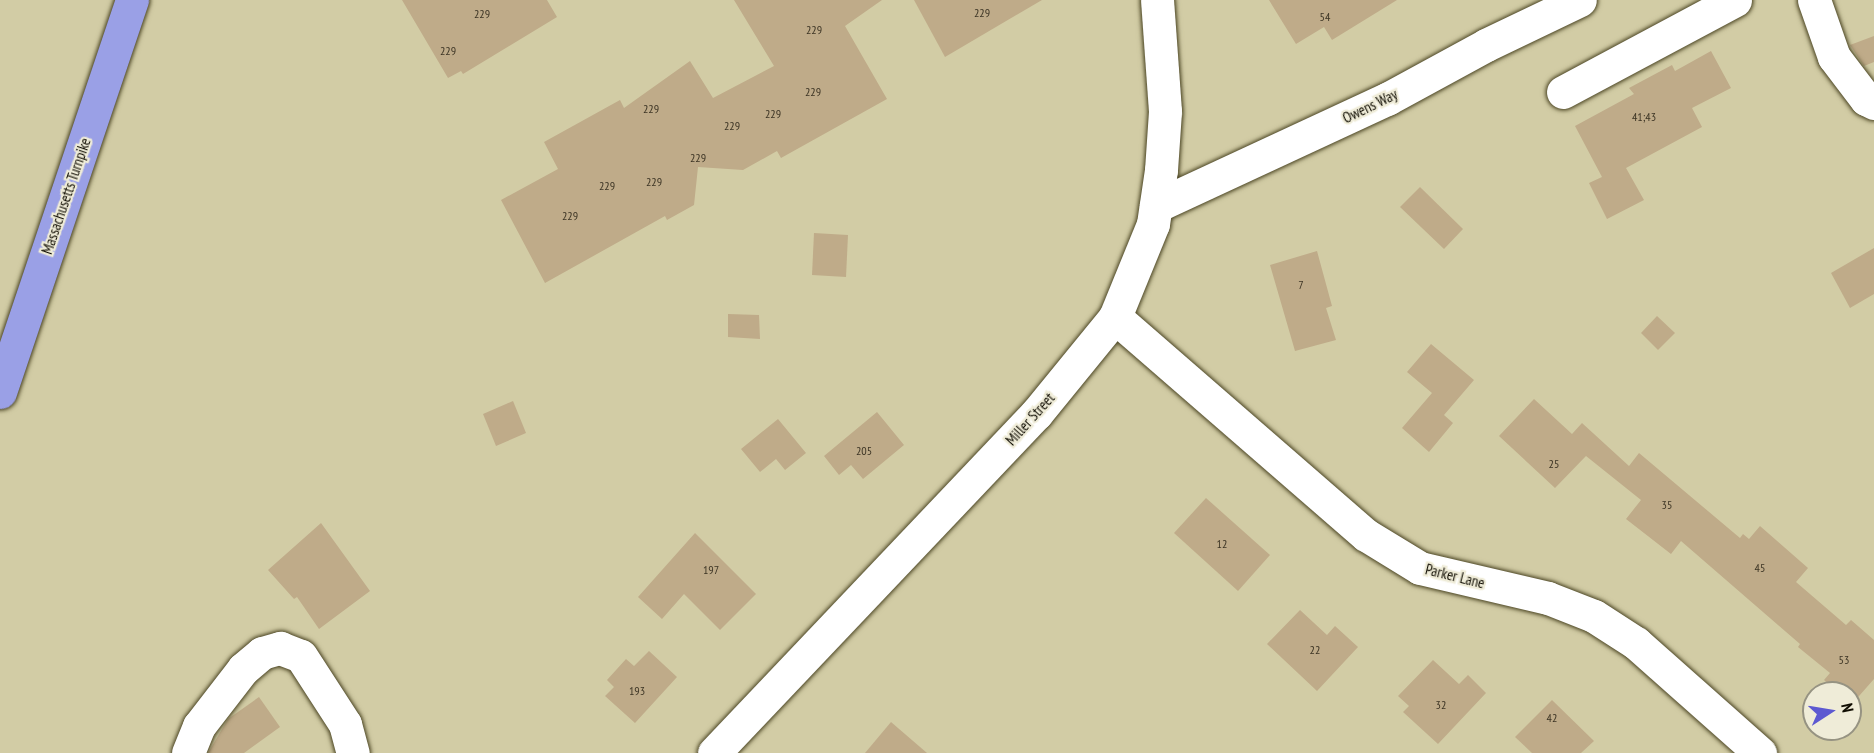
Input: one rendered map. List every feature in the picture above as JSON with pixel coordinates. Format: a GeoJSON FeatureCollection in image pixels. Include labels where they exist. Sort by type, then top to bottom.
{"type":"FeatureCollection","features":[{"type":"Feature","properties":{"kind":"highway","name":"Massachusetts Turnpike"},"geometry":{"type":"LineString","coordinates":[[0,392],[132,0]]}},
{"type":"Feature","properties":{"kind":"street","name":"Miller Street"},"geometry":{"type":"LineString","coordinates":[[714,753],[1036,414],[1115,317],[1153,224],[1156,206],[1165,111],[1157,0]]}},
{"type":"Feature","properties":{"kind":"street","name":"Owens Way"},"geometry":{"type":"LineString","coordinates":[[1156,206],[1387,99],[1580,0]]}},
{"type":"Feature","properties":{"kind":"street"},"geometry":{"type":"LineString","coordinates":[[1563,92],[1735,0]]}},
{"type":"Feature","properties":{"kind":"street"},"geometry":{"type":"LineString","coordinates":[[1814,0],[1834,57],[1866,99],[1874,103]]}},
{"type":"Feature","properties":{"kind":"street","name":"Parker Lane"},"geometry":{"type":"LineString","coordinates":[[1115,317],[1366,535],[1420,568],[1548,598],[1594,616],[1636,643],[1760,753]]}},
{"type":"Feature","properties":{"kind":"street"},"geometry":{"type":"LineString","coordinates":[[188,753],[199,726],[243,669],[262,653],[280,648],[301,656],[345,724],[353,753]]}},
{"type":"Feature","properties":{"kind":"building"},"geometry":{"type":"Polygon","coordinates":[[[402,0],[547,0],[557,17],[463,74],[461,71],[448,78],[402,0]]]}},
{"type":"Feature","properties":{"kind":"building"},"geometry":{"type":"Polygon","coordinates":[[[734,0],[882,0],[845,26],[887,99],[781,158],[777,151],[743,170],[698,167],[694,205],[667,220],[665,216],[545,283],[501,200],[558,169],[544,142],[620,100],[624,108],[690,61],[713,98],[774,66],[734,0]]]}},
{"type":"Feature","properties":{"kind":"building"},"geometry":{"type":"Polygon","coordinates":[[[914,0],[1042,0],[945,57],[914,0]]]}},
{"type":"Feature","properties":{"kind":"building"},"geometry":{"type":"Polygon","coordinates":[[[1269,0],[1397,0],[1332,40],[1324,27],[1296,44],[1269,0]]]}},
{"type":"Feature","properties":{"kind":"building"},"geometry":{"type":"Polygon","coordinates":[[[1874,36],[1874,62],[1864,66],[1850,45],[1874,36]]]}},
{"type":"Feature","properties":{"kind":"building"},"geometry":{"type":"Polygon","coordinates":[[[1711,51],[1731,88],[1692,108],[1702,127],[1626,168],[1644,200],[1607,219],[1589,183],[1602,177],[1575,126],[1634,94],[1629,88],[1672,65],[1675,71],[1711,51]]]}},
{"type":"Feature","properties":{"kind":"building"},"geometry":{"type":"Polygon","coordinates":[[[1420,187],[1463,229],[1444,249],[1400,207],[1420,187]]]}},
{"type":"Feature","properties":{"kind":"building"},"geometry":{"type":"Polygon","coordinates":[[[814,233],[848,235],[846,277],[812,275],[814,233]]]}},
{"type":"Feature","properties":{"kind":"building"},"geometry":{"type":"Polygon","coordinates":[[[1874,248],[1874,294],[1850,308],[1831,273],[1874,248]]]}},
{"type":"Feature","properties":{"kind":"building"},"geometry":{"type":"Polygon","coordinates":[[[1317,251],[1332,306],[1326,308],[1336,340],[1295,351],[1270,265],[1317,251]]]}},
{"type":"Feature","properties":{"kind":"building"},"geometry":{"type":"Polygon","coordinates":[[[728,314],[759,315],[760,339],[728,337],[728,314]]]}},
{"type":"Feature","properties":{"kind":"building"},"geometry":{"type":"Polygon","coordinates":[[[1657,316],[1675,333],[1658,350],[1641,333],[1657,316]]]}},
{"type":"Feature","properties":{"kind":"building"},"geometry":{"type":"Polygon","coordinates":[[[1431,344],[1474,380],[1444,415],[1453,423],[1429,452],[1402,428],[1432,393],[1407,372],[1431,344]]]}},
{"type":"Feature","properties":{"kind":"building"},"geometry":{"type":"Polygon","coordinates":[[[1534,399],[1572,434],[1582,423],[1629,466],[1639,453],[1740,538],[1743,534],[1749,539],[1760,526],[1808,568],[1796,582],[1846,625],[1851,620],[1874,640],[1874,679],[1862,693],[1862,681],[1825,681],[1830,673],[1798,647],[1800,644],[1681,541],[1671,554],[1626,519],[1641,500],[1586,456],[1555,488],[1499,436],[1534,399]]]}},
{"type":"Feature","properties":{"kind":"building"},"geometry":{"type":"Polygon","coordinates":[[[513,401],[526,433],[496,446],[483,414],[513,401]]]}},
{"type":"Feature","properties":{"kind":"building"},"geometry":{"type":"Polygon","coordinates":[[[877,412],[904,445],[863,479],[851,465],[839,475],[824,456],[877,412]]]}},
{"type":"Feature","properties":{"kind":"building"},"geometry":{"type":"Polygon","coordinates":[[[778,419],[806,453],[785,470],[776,459],[760,472],[741,449],[778,419]]]}},
{"type":"Feature","properties":{"kind":"building"},"geometry":{"type":"Polygon","coordinates":[[[1206,498],[1270,555],[1238,591],[1174,533],[1206,498]]]}},
{"type":"Feature","properties":{"kind":"building"},"geometry":{"type":"Polygon","coordinates":[[[321,523],[370,591],[319,629],[297,597],[294,599],[268,570],[321,523]]]}},
{"type":"Feature","properties":{"kind":"building"},"geometry":{"type":"Polygon","coordinates":[[[695,533],[756,594],[720,630],[684,594],[662,619],[638,597],[695,533]]]}},
{"type":"Feature","properties":{"kind":"building"},"geometry":{"type":"Polygon","coordinates":[[[1300,610],[1327,635],[1335,626],[1358,647],[1317,691],[1267,644],[1300,610]]]}},
{"type":"Feature","properties":{"kind":"building"},"geometry":{"type":"Polygon","coordinates":[[[649,651],[677,677],[635,723],[605,696],[614,687],[607,680],[626,659],[634,666],[649,651]]]}},
{"type":"Feature","properties":{"kind":"building"},"geometry":{"type":"Polygon","coordinates":[[[1433,660],[1459,684],[1468,675],[1486,693],[1438,744],[1403,712],[1409,706],[1398,696],[1433,660]]]}},
{"type":"Feature","properties":{"kind":"building"},"geometry":{"type":"Polygon","coordinates":[[[259,697],[280,727],[244,753],[208,753],[228,719],[259,697]]]}},
{"type":"Feature","properties":{"kind":"building"},"geometry":{"type":"Polygon","coordinates":[[[1552,700],[1594,741],[1581,753],[1532,753],[1515,737],[1552,700]]]}},
{"type":"Feature","properties":{"kind":"building"},"geometry":{"type":"Polygon","coordinates":[[[891,722],[927,753],[865,753],[891,722]]]}}]}
